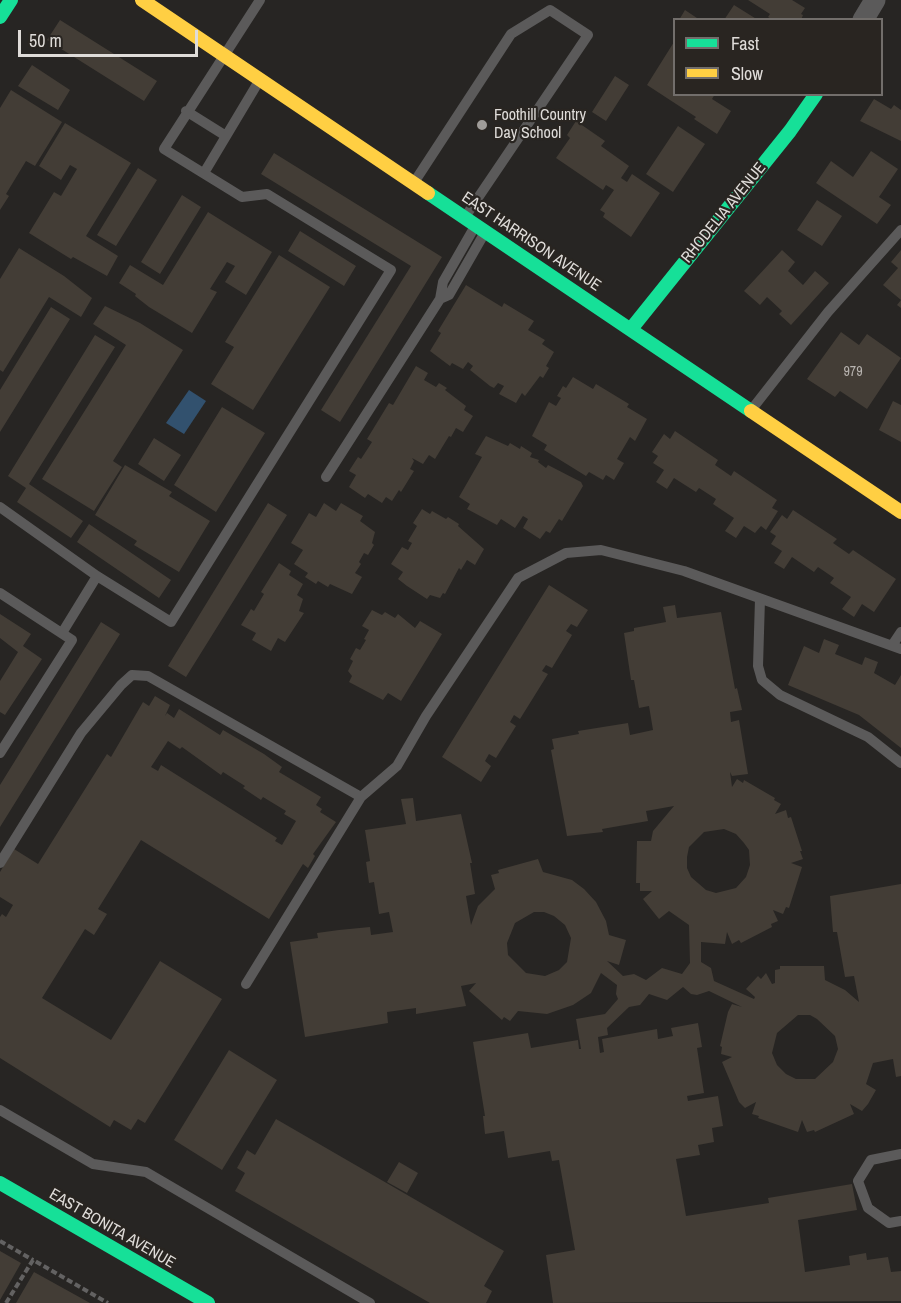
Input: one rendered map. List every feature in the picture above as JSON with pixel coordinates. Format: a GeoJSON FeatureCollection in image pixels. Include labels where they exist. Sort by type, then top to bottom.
{"type":"FeatureCollection","features":[{"type":"Feature","properties":{"kind":"street"},"geometry":{"type":"LineString","coordinates":[[0,17],[10,0]]}},
{"type":"Feature","properties":{"kind":"street","name":"EAST HARRISON AVENUE"},"geometry":{"type":"LineString","coordinates":[[142,0],[901,512]]}},
{"type":"Feature","properties":{"kind":"street"},"geometry":{"type":"LineString","coordinates":[[864,18],[875,0]]}},
{"type":"Feature","properties":{"kind":"street","name":"RHODELIA AVENUE"},"geometry":{"type":"LineString","coordinates":[[631,329],[790,131],[815,96]]}},
{"type":"Feature","properties":{"kind":"street","name":"EAST BONITA AVENUE"},"geometry":{"type":"LineString","coordinates":[[0,1183],[205,1302]]}},
{"type":"Feature","properties":{"kind":"lane"},"geometry":{"type":"LineString","coordinates":[[0,507],[98,576],[171,622],[391,270],[267,194],[242,197],[164,149],[186,111],[260,0]]}},
{"type":"Feature","properties":{"kind":"lane"},"geometry":{"type":"LineString","coordinates":[[326,477],[440,299],[449,295],[500,166],[588,35],[550,10],[511,34],[414,183]]}},
{"type":"Feature","properties":{"kind":"lane"},"geometry":{"type":"LineString","coordinates":[[204,173],[260,79]]}},
{"type":"Feature","properties":{"kind":"lane"},"geometry":{"type":"LineString","coordinates":[[186,111],[226,136]]}},
{"type":"Feature","properties":{"kind":"lane"},"geometry":{"type":"LineString","coordinates":[[751,410],[828,312],[901,230]]}},
{"type":"Feature","properties":{"kind":"lane"},"geometry":{"type":"LineString","coordinates":[[246,984],[361,796],[397,766],[426,716],[518,578],[566,553],[601,550],[684,572],[897,647],[901,632]]}},
{"type":"Feature","properties":{"kind":"lane"},"geometry":{"type":"LineString","coordinates":[[62,633],[98,576]]}},
{"type":"Feature","properties":{"kind":"lane"},"geometry":{"type":"LineString","coordinates":[[0,593],[72,640],[0,753]]}},
{"type":"Feature","properties":{"kind":"lane"},"geometry":{"type":"LineString","coordinates":[[760,599],[758,666],[762,680],[780,695],[868,737],[901,763]]}},
{"type":"Feature","properties":{"kind":"lane"},"geometry":{"type":"LineString","coordinates":[[0,863],[81,733],[132,675],[148,676],[361,796]]}},
{"type":"Feature","properties":{"kind":"lane"},"geometry":{"type":"LineString","coordinates":[[0,1110],[93,1164],[146,1172],[370,1303]]}},
{"type":"Feature","properties":{"kind":"lane"},"geometry":{"type":"LineString","coordinates":[[901,1154],[871,1160],[858,1181],[868,1208],[889,1223],[901,1221]]}},
{"type":"Feature","properties":{"kind":"path"},"geometry":{"type":"LineString","coordinates":[[0,1241],[108,1303]]}},
{"type":"Feature","properties":{"kind":"path"},"geometry":{"type":"LineString","coordinates":[[6,1303],[33,1260]]}},
{"type":"Feature","properties":{"kind":"water"},"geometry":{"type":"Polygon","coordinates":[[[189,390],[206,401],[184,434],[166,423],[189,390]]]}},
{"type":"Feature","properties":{"kind":"building"},"geometry":{"type":"Polygon","coordinates":[[[748,0],[792,0],[805,8],[801,14],[802,18],[770,18],[770,14],[748,0]]]}},
{"type":"Feature","properties":{"kind":"building"},"geometry":{"type":"Polygon","coordinates":[[[734,5],[755,18],[725,18],[734,5]]]}},
{"type":"Feature","properties":{"kind":"building"},"geometry":{"type":"Polygon","coordinates":[[[685,10],[697,18],[680,18],[685,10]]]}},
{"type":"Feature","properties":{"kind":"building"},"geometry":{"type":"Polygon","coordinates":[[[60,20],[157,81],[144,101],[47,40],[60,20]]]}},
{"type":"Feature","properties":{"kind":"building"},"geometry":{"type":"Polygon","coordinates":[[[673,44],[673,96],[714,96],[712,99],[731,111],[717,134],[694,119],[696,117],[647,85],[673,44]]]}},
{"type":"Feature","properties":{"kind":"building"},"geometry":{"type":"Polygon","coordinates":[[[32,65],[70,90],[58,110],[18,86],[32,65]]]}},
{"type":"Feature","properties":{"kind":"building"},"geometry":{"type":"Polygon","coordinates":[[[615,76],[629,85],[606,121],[592,112],[615,76]]]}},
{"type":"Feature","properties":{"kind":"building"},"geometry":{"type":"Polygon","coordinates":[[[11,90],[62,122],[35,166],[26,161],[6,194],[9,196],[0,210],[0,108],[11,90]]]}},
{"type":"Feature","properties":{"kind":"building"},"geometry":{"type":"Polygon","coordinates":[[[874,99],[891,109],[894,105],[901,110],[901,141],[860,121],[874,99]]]}},
{"type":"Feature","properties":{"kind":"building"},"geometry":{"type":"Polygon","coordinates":[[[576,121],[605,141],[601,146],[629,166],[621,178],[627,182],[632,174],[660,193],[631,237],[603,217],[605,213],[600,210],[614,190],[606,185],[603,190],[556,158],[570,138],[567,135],[576,121]]]}},
{"type":"Feature","properties":{"kind":"building"},"geometry":{"type":"Polygon","coordinates":[[[65,123],[131,163],[86,236],[118,256],[107,276],[73,257],[71,259],[29,233],[54,192],[61,196],[77,169],[70,165],[61,180],[39,166],[65,123]]]}},
{"type":"Feature","properties":{"kind":"building"},"geometry":{"type":"Polygon","coordinates":[[[678,126],[705,144],[673,192],[646,174],[678,126]]]}},
{"type":"Feature","properties":{"kind":"building"},"geometry":{"type":"Polygon","coordinates":[[[871,151],[898,169],[879,197],[891,205],[877,224],[816,183],[831,161],[853,177],[871,151]]]}},
{"type":"Feature","properties":{"kind":"building"},"geometry":{"type":"Polygon","coordinates":[[[274,153],[442,257],[340,422],[321,410],[411,266],[261,174],[274,153]]]}},
{"type":"Feature","properties":{"kind":"building"},"geometry":{"type":"Polygon","coordinates":[[[138,168],[157,180],[116,246],[97,235],[138,168]]]}},
{"type":"Feature","properties":{"kind":"building"},"geometry":{"type":"Polygon","coordinates":[[[182,195],[201,207],[160,274],[141,262],[182,195]]]}},
{"type":"Feature","properties":{"kind":"building"},"geometry":{"type":"Polygon","coordinates":[[[817,200],[842,216],[822,246],[797,230],[817,200]]]}},
{"type":"Feature","properties":{"kind":"building"},"geometry":{"type":"Polygon","coordinates":[[[208,212],[272,252],[246,295],[225,282],[235,266],[227,262],[210,289],[217,292],[192,333],[149,307],[135,296],[136,294],[119,283],[130,265],[163,285],[208,212]]]}},
{"type":"Feature","properties":{"kind":"building"},"geometry":{"type":"Polygon","coordinates":[[[300,231],[356,266],[344,286],[288,251],[300,231]]]}},
{"type":"Feature","properties":{"kind":"building"},"geometry":{"type":"Polygon","coordinates":[[[19,248],[64,276],[92,298],[81,317],[49,297],[3,372],[0,370],[0,279],[19,248]]]}},
{"type":"Feature","properties":{"kind":"building"},"geometry":{"type":"Polygon","coordinates":[[[782,250],[795,262],[788,271],[803,285],[815,271],[829,283],[791,325],[779,314],[782,311],[767,297],[760,305],[744,291],[782,250]]]}},
{"type":"Feature","properties":{"kind":"building"},"geometry":{"type":"Polygon","coordinates":[[[901,250],[901,300],[883,285],[898,268],[891,262],[901,250]]]}},
{"type":"Feature","properties":{"kind":"building"},"geometry":{"type":"Polygon","coordinates":[[[279,255],[330,287],[253,410],[211,384],[234,347],[225,342],[279,255]]]}},
{"type":"Feature","properties":{"kind":"building"},"geometry":{"type":"Polygon","coordinates":[[[466,285],[502,307],[504,303],[534,321],[528,330],[545,340],[542,344],[554,352],[546,366],[549,368],[543,378],[540,376],[525,396],[522,393],[516,403],[499,394],[504,386],[498,383],[494,388],[490,386],[470,370],[473,366],[468,362],[463,369],[452,363],[450,366],[430,351],[441,333],[438,331],[466,285]]]}},
{"type":"Feature","properties":{"kind":"building"},"geometry":{"type":"Polygon","coordinates":[[[105,306],[140,323],[183,350],[113,461],[122,467],[94,511],[42,479],[126,345],[93,324],[105,306]]]}},
{"type":"Feature","properties":{"kind":"building"},"geometry":{"type":"Polygon","coordinates":[[[51,307],[70,319],[0,432],[0,390],[51,307]]]}},
{"type":"Feature","properties":{"kind":"building"},"geometry":{"type":"Polygon","coordinates":[[[841,332],[859,345],[867,334],[901,358],[867,409],[840,391],[835,397],[807,379],[841,332]]]}},
{"type":"Feature","properties":{"kind":"building"},"geometry":{"type":"Polygon","coordinates":[[[95,335],[115,347],[29,484],[83,521],[71,538],[17,502],[26,488],[8,476],[95,335]]]}},
{"type":"Feature","properties":{"kind":"building"},"geometry":{"type":"Polygon","coordinates":[[[416,366],[428,373],[424,380],[436,387],[439,383],[447,388],[445,390],[466,406],[464,410],[473,416],[463,432],[456,428],[435,459],[429,455],[423,464],[412,458],[414,461],[410,469],[414,471],[401,492],[399,490],[392,501],[386,497],[382,503],[368,494],[365,498],[349,487],[356,475],[349,471],[358,457],[361,459],[372,442],[367,439],[389,403],[393,405],[416,366]]]}},
{"type":"Feature","properties":{"kind":"building"},"geometry":{"type":"Polygon","coordinates":[[[573,377],[593,389],[596,384],[629,404],[627,407],[647,419],[635,441],[630,437],[617,459],[624,463],[614,480],[606,475],[603,480],[589,472],[586,476],[544,450],[547,445],[532,436],[549,402],[556,406],[561,398],[557,396],[563,386],[566,388],[573,377]]]}},
{"type":"Feature","properties":{"kind":"building"},"geometry":{"type":"Polygon","coordinates":[[[893,401],[901,405],[901,442],[879,430],[893,401]]]}},
{"type":"Feature","properties":{"kind":"building"},"geometry":{"type":"Polygon","coordinates":[[[222,407],[265,433],[216,512],[174,485],[222,407]]]}},
{"type":"Feature","properties":{"kind":"building"},"geometry":{"type":"Polygon","coordinates":[[[675,431],[718,460],[715,465],[731,476],[734,471],[777,500],[772,508],[778,511],[766,530],[761,526],[755,533],[744,526],[736,538],[725,531],[734,518],[713,504],[716,499],[699,488],[696,492],[674,478],[667,489],[656,482],[664,470],[653,463],[658,456],[652,452],[664,434],[670,439],[675,431]]]}},
{"type":"Feature","properties":{"kind":"building"},"geometry":{"type":"Polygon","coordinates":[[[486,436],[508,446],[510,443],[520,449],[521,446],[532,453],[530,457],[539,460],[538,462],[546,468],[548,465],[581,482],[583,486],[562,521],[559,519],[550,533],[546,531],[540,539],[523,528],[528,519],[523,516],[515,528],[501,519],[497,525],[467,509],[470,504],[459,497],[482,457],[475,454],[486,436]]]}},
{"type":"Feature","properties":{"kind":"building"},"geometry":{"type":"Polygon","coordinates":[[[154,438],[181,455],[164,481],[138,464],[154,438]]]}},
{"type":"Feature","properties":{"kind":"building"},"geometry":{"type":"Polygon","coordinates":[[[125,465],[172,492],[169,496],[210,521],[179,572],[134,545],[137,541],[95,515],[125,465]]]}},
{"type":"Feature","properties":{"kind":"building"},"geometry":{"type":"Polygon","coordinates":[[[268,503],[287,515],[186,677],[168,666],[268,503]]]}},
{"type":"Feature","properties":{"kind":"building"},"geometry":{"type":"Polygon","coordinates":[[[324,503],[336,511],[341,503],[363,516],[360,521],[375,532],[372,543],[374,545],[368,555],[364,553],[359,562],[361,564],[355,573],[362,577],[352,594],[330,584],[328,587],[318,581],[316,584],[305,577],[308,573],[294,564],[303,550],[291,543],[309,513],[316,517],[324,503]]]}},
{"type":"Feature","properties":{"kind":"building"},"geometry":{"type":"Polygon","coordinates":[[[422,509],[430,514],[432,511],[446,519],[448,517],[459,524],[458,526],[484,549],[475,565],[467,560],[461,570],[459,568],[445,594],[443,593],[440,598],[430,595],[427,599],[407,586],[398,579],[403,572],[391,564],[402,547],[408,550],[412,543],[408,541],[417,526],[413,523],[422,509]]]}},
{"type":"Feature","properties":{"kind":"building"},"geometry":{"type":"Polygon","coordinates":[[[793,510],[837,539],[833,543],[849,554],[853,550],[896,579],[874,612],[862,604],[854,617],[842,609],[851,597],[830,583],[834,578],[818,567],[814,572],[792,557],[784,569],[774,563],[782,551],[771,544],[776,536],[770,532],[782,515],[787,519],[793,510]]]}},
{"type":"Feature","properties":{"kind":"building"},"geometry":{"type":"Polygon","coordinates":[[[89,524],[171,580],[159,598],[77,542],[89,524]]]}},
{"type":"Feature","properties":{"kind":"building"},"geometry":{"type":"Polygon","coordinates":[[[279,563],[291,571],[289,575],[303,584],[297,595],[303,599],[299,611],[304,613],[285,642],[278,638],[271,651],[252,640],[256,633],[241,625],[251,609],[254,611],[264,594],[261,592],[279,563]]]}},
{"type":"Feature","properties":{"kind":"building"},"geometry":{"type":"Polygon","coordinates":[[[549,585],[588,610],[577,627],[571,624],[566,631],[572,635],[552,668],[546,665],[542,671],[548,674],[520,719],[514,715],[510,722],[516,726],[496,758],[489,754],[485,761],[491,766],[481,782],[442,757],[549,585]]]}},
{"type":"Feature","properties":{"kind":"building"},"geometry":{"type":"Polygon","coordinates":[[[675,605],[677,618],[721,612],[735,689],[737,688],[742,710],[730,712],[731,722],[739,720],[748,774],[732,776],[730,772],[732,787],[737,779],[743,783],[744,780],[781,804],[775,814],[786,810],[788,818],[791,817],[803,859],[791,863],[802,867],[789,908],[786,907],[783,914],[773,910],[778,921],[771,924],[772,927],[741,943],[739,940],[732,944],[727,932],[725,944],[701,942],[701,962],[711,968],[714,981],[754,999],[755,997],[746,989],[758,976],[761,979],[766,973],[772,984],[775,983],[775,970],[780,969],[780,966],[824,966],[825,980],[845,990],[859,1002],[854,976],[845,977],[837,932],[833,932],[830,896],[901,884],[901,1076],[896,1077],[893,1059],[873,1063],[866,1084],[876,1090],[868,1104],[862,1111],[850,1104],[854,1114],[815,1132],[814,1130],[807,1132],[802,1120],[798,1132],[758,1118],[759,1116],[752,1114],[756,1102],[745,1108],[739,1102],[722,1062],[732,1057],[721,1054],[722,1047],[720,1046],[728,1012],[732,1004],[742,1007],[709,991],[697,995],[691,994],[683,987],[667,1000],[649,994],[640,1005],[629,1007],[607,1028],[608,1035],[598,1037],[600,1053],[604,1052],[602,1039],[657,1029],[658,1039],[673,1036],[671,1028],[698,1023],[702,1047],[697,1048],[704,1093],[687,1096],[688,1101],[718,1096],[723,1126],[712,1128],[714,1142],[698,1145],[700,1155],[676,1159],[686,1216],[769,1203],[768,1198],[852,1184],[857,1210],[798,1220],[805,1272],[850,1265],[849,1256],[866,1253],[867,1260],[888,1257],[891,1272],[901,1271],[901,1301],[553,1303],[546,1255],[575,1250],[559,1160],[552,1161],[550,1151],[508,1158],[504,1131],[485,1134],[483,1116],[485,1116],[473,1042],[528,1033],[531,1048],[578,1040],[579,1049],[581,1049],[576,1019],[605,1014],[618,999],[617,985],[601,973],[591,993],[573,1005],[547,1014],[518,1011],[510,1021],[504,1017],[502,1020],[469,991],[476,983],[461,986],[466,1006],[416,1014],[416,1008],[387,1012],[388,1023],[305,1037],[290,942],[318,938],[317,933],[339,930],[370,927],[371,935],[393,932],[389,912],[379,914],[374,882],[369,883],[366,862],[370,861],[365,830],[406,824],[401,799],[413,798],[416,821],[461,814],[472,863],[470,863],[475,894],[466,896],[471,925],[478,906],[495,889],[491,875],[499,873],[498,870],[538,859],[543,872],[572,880],[584,889],[596,902],[606,921],[609,935],[626,940],[619,965],[607,961],[623,976],[634,974],[646,980],[662,968],[682,974],[690,963],[689,925],[669,911],[659,919],[643,899],[652,891],[640,891],[640,883],[636,883],[637,841],[651,841],[653,831],[674,806],[646,811],[648,821],[602,829],[603,832],[567,836],[551,750],[554,749],[552,739],[579,734],[578,731],[628,723],[630,735],[653,730],[649,706],[639,708],[634,680],[631,680],[624,633],[634,631],[634,628],[666,622],[663,607],[675,605]],[[724,829],[704,832],[689,847],[687,857],[687,868],[691,877],[706,890],[716,893],[736,888],[746,877],[750,865],[749,850],[744,843],[736,834],[724,829]],[[534,912],[515,923],[507,943],[508,955],[526,973],[545,976],[559,970],[567,962],[571,938],[565,925],[554,916],[544,912],[534,912]],[[798,1015],[777,1033],[772,1053],[777,1065],[786,1074],[796,1079],[815,1079],[833,1062],[838,1049],[835,1036],[810,1015],[798,1015]]]}},
{"type":"Feature","properties":{"kind":"building"},"geometry":{"type":"Polygon","coordinates":[[[372,610],[382,615],[385,612],[395,618],[398,614],[415,628],[420,621],[442,634],[401,701],[388,693],[383,700],[349,682],[352,676],[348,671],[353,661],[350,659],[356,648],[360,650],[366,640],[364,639],[369,630],[362,626],[372,610]]]}},
{"type":"Feature","properties":{"kind":"building"},"geometry":{"type":"Polygon","coordinates":[[[0,614],[31,634],[23,646],[42,659],[5,715],[0,712],[0,681],[18,652],[0,638],[0,614]]]}},
{"type":"Feature","properties":{"kind":"building"},"geometry":{"type":"Polygon","coordinates":[[[101,622],[120,634],[0,827],[0,785],[101,622]]]}},
{"type":"Feature","properties":{"kind":"building"},"geometry":{"type":"Polygon","coordinates":[[[824,639],[839,645],[835,654],[862,665],[865,657],[878,662],[874,673],[895,685],[901,675],[901,748],[859,715],[788,685],[804,646],[819,653],[824,639]]]}},
{"type":"Feature","properties":{"kind":"building"},"geometry":{"type":"Polygon","coordinates":[[[155,696],[170,705],[165,716],[167,713],[174,718],[179,709],[220,735],[223,730],[264,754],[282,767],[279,772],[321,797],[316,805],[322,809],[320,812],[336,822],[313,854],[315,856],[308,868],[303,864],[269,919],[141,840],[98,909],[107,914],[94,935],[85,929],[42,998],[111,1040],[160,961],[222,999],[145,1123],[138,1119],[131,1130],[114,1120],[110,1127],[0,1058],[0,917],[2,914],[6,917],[13,905],[0,897],[0,872],[14,849],[38,864],[107,754],[111,757],[143,702],[149,706],[155,696]],[[168,741],[151,767],[158,771],[161,765],[277,838],[275,841],[282,845],[296,821],[284,814],[286,811],[263,797],[261,800],[223,772],[221,775],[182,747],[180,749],[168,741]]]}},
{"type":"Feature","properties":{"kind":"building"},"geometry":{"type":"Polygon","coordinates":[[[229,1050],[277,1080],[222,1170],[174,1140],[229,1050]]]}},
{"type":"Feature","properties":{"kind":"building"},"geometry":{"type":"Polygon","coordinates":[[[276,1119],[504,1251],[484,1286],[492,1291],[486,1303],[430,1303],[235,1191],[245,1173],[237,1168],[247,1150],[255,1155],[276,1119]]]}},
{"type":"Feature","properties":{"kind":"building"},"geometry":{"type":"Polygon","coordinates":[[[399,1162],[418,1173],[407,1193],[387,1182],[399,1162]]]}},
{"type":"Feature","properties":{"kind":"building"},"geometry":{"type":"Polygon","coordinates":[[[0,1251],[21,1263],[0,1300],[0,1251]]]}},
{"type":"Feature","properties":{"kind":"building"},"geometry":{"type":"Polygon","coordinates":[[[34,1272],[90,1303],[16,1303],[34,1272]]]}},
{"type":"Feature","properties":{"kind":"traffic: fast"},"geometry":{"type":"LineString","coordinates":[[0,17],[11,0]]}},
{"type":"Feature","properties":{"kind":"traffic: fast"},"geometry":{"type":"LineString","coordinates":[[631,329],[790,131],[815,96]]}},
{"type":"Feature","properties":{"kind":"traffic: fast"},"geometry":{"type":"LineString","coordinates":[[428,193],[751,411]]}},
{"type":"Feature","properties":{"kind":"traffic: fast"},"geometry":{"type":"LineString","coordinates":[[0,1183],[208,1303]]}},
{"type":"Feature","properties":{"kind":"traffic: slow"},"geometry":{"type":"LineString","coordinates":[[142,0],[428,193]]}},
{"type":"Feature","properties":{"kind":"traffic: slow"},"geometry":{"type":"LineString","coordinates":[[751,411],[901,512]]}},
{"type":"Feature","properties":{"kind":"place","name":"Foothill Country Day School"},"geometry":{"type":"Point","coordinates":[482,125]}}]}
